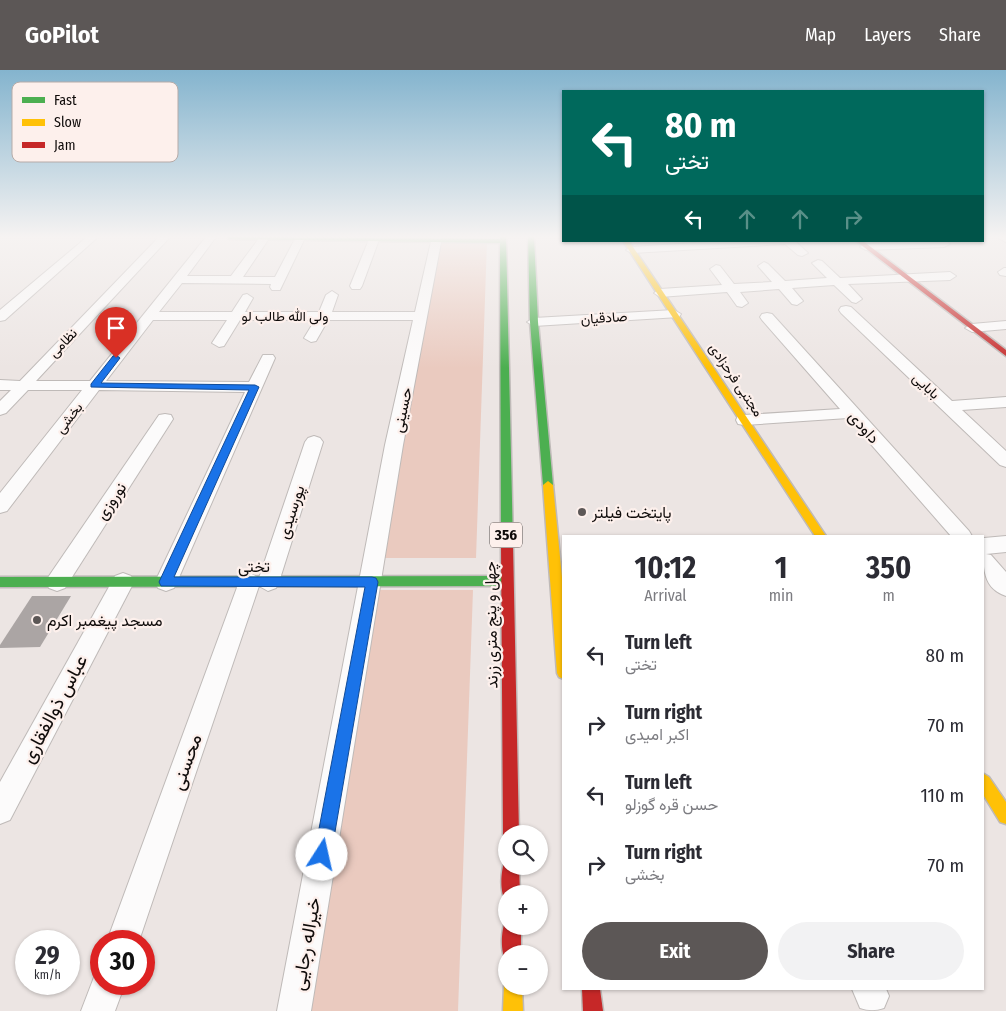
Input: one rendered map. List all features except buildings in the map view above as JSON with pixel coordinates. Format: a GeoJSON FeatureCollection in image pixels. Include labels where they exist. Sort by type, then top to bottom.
{"type":"FeatureCollection","features":[{"type":"Feature","properties":{"kind":"main road","name":"چهل و پنج متری زرند"},"geometry":{"type":"LineString","coordinates":[[504,281],[511,825]]}},
{"type":"Feature","properties":{"kind":"main road"},"geometry":{"type":"LineString","coordinates":[[533,281],[534,322],[562,650]]}},
{"type":"Feature","properties":{"kind":"main road","name":"مجتبی فرحزادی"},"geometry":{"type":"LineString","coordinates":[[652,281],[820,535]]}},
{"type":"Feature","properties":{"kind":"main road"},"geometry":{"type":"LineString","coordinates":[[911,281],[1006,354]]}},
{"type":"Feature","properties":{"kind":"main road","name":"تختی"},"geometry":{"type":"LineString","coordinates":[[0,582],[507,581]]}},
{"type":"Feature","properties":{"kind":"main road"},"geometry":{"type":"LineString","coordinates":[[984,782],[1006,816]]}},
{"type":"Feature","properties":{"kind":"main road"},"geometry":{"type":"LineString","coordinates":[[591,990],[593,1011]]}},
{"type":"Feature","properties":{"kind":"main road"},"geometry":{"type":"LineString","coordinates":[[513,995],[513,1011]]}},
{"type":"Feature","properties":{"kind":"street"},"geometry":{"type":"LineString","coordinates":[[0,317],[41,281]]}},
{"type":"Feature","properties":{"kind":"street","name":"نظامی"},"geometry":{"type":"LineString","coordinates":[[0,410],[122,281]]}},
{"type":"Feature","properties":{"kind":"street","name":"بخشی"},"geometry":{"type":"LineString","coordinates":[[0,506],[176,281]]}},
{"type":"Feature","properties":{"kind":"street"},"geometry":{"type":"LineString","coordinates":[[245,281],[278,284],[279,281]]}},
{"type":"Feature","properties":{"kind":"street"},"geometry":{"type":"LineString","coordinates":[[356,286],[358,281]]}},
{"type":"Feature","properties":{"kind":"street","name":"حسینی"},"geometry":{"type":"LineString","coordinates":[[372,582],[394,445],[428,281]]}},
{"type":"Feature","properties":{"kind":"street"},"geometry":{"type":"LineString","coordinates":[[725,281],[742,303]]}},
{"type":"Feature","properties":{"kind":"street"},"geometry":{"type":"LineString","coordinates":[[777,281],[797,301]]}},
{"type":"Feature","properties":{"kind":"street"},"geometry":{"type":"LineString","coordinates":[[660,293],[851,281]]}},
{"type":"Feature","properties":{"kind":"street"},"geometry":{"type":"LineString","coordinates":[[836,282],[856,299]]}},
{"type":"Feature","properties":{"kind":"street"},"geometry":{"type":"LineString","coordinates":[[311,338],[324,316],[332,295]]}},
{"type":"Feature","properties":{"kind":"street"},"geometry":{"type":"LineString","coordinates":[[219,342],[247,298]]}},
{"type":"Feature","properties":{"kind":"street","name":"بابایی"},"geometry":{"type":"LineString","coordinates":[[846,310],[1006,460]]}},
{"type":"Feature","properties":{"kind":"street","name":"صادقیان"},"geometry":{"type":"LineString","coordinates":[[534,322],[674,314]]}},
{"type":"Feature","properties":{"kind":"street","name":"ولی الله طالب لو"},"geometry":{"type":"LineString","coordinates":[[149,316],[422,316]]}},
{"type":"Feature","properties":{"kind":"street","name":"داودی"},"geometry":{"type":"LineString","coordinates":[[767,316],[961,535]]}},
{"type":"Feature","properties":{"kind":"street"},"geometry":{"type":"LineString","coordinates":[[972,328],[1006,324]]}},
{"type":"Feature","properties":{"kind":"street"},"geometry":{"type":"LineString","coordinates":[[166,582],[268,358]]}},
{"type":"Feature","properties":{"kind":"street"},"geometry":{"type":"LineString","coordinates":[[0,384],[255,387]]}},
{"type":"Feature","properties":{"kind":"street"},"geometry":{"type":"LineString","coordinates":[[948,406],[1006,402]]}},
{"type":"Feature","properties":{"kind":"street"},"geometry":{"type":"LineString","coordinates":[[744,420],[851,413]]}},
{"type":"Feature","properties":{"kind":"street","name":"نوروزی"},"geometry":{"type":"LineString","coordinates":[[57,582],[165,419]]}},
{"type":"Feature","properties":{"kind":"street","name":"پورسیدی"},"geometry":{"type":"LineString","coordinates":[[259,582],[314,442]]}},
{"type":"Feature","properties":{"kind":"street"},"geometry":{"type":"LineString","coordinates":[[984,546],[1006,544]]}},
{"type":"Feature","properties":{"kind":"street"},"geometry":{"type":"LineString","coordinates":[[984,562],[1006,587]]}},
{"type":"Feature","properties":{"kind":"street","name":"عباس ذوالفقاری"},"geometry":{"type":"LineString","coordinates":[[0,810],[123,582]]}},
{"type":"Feature","properties":{"kind":"street","name":"محسنی"},"geometry":{"type":"LineString","coordinates":[[127,930],[259,582]]}},
{"type":"Feature","properties":{"kind":"street","name":"خیراله رجایی"},"geometry":{"type":"LineString","coordinates":[[294,1011],[372,582]]}},
{"type":"Feature","properties":{"kind":"street"},"geometry":{"type":"LineString","coordinates":[[98,1011],[104,995]]}},
{"type":"Feature","properties":{"kind":"shaded area"},"geometry":{"type":"Polygon","coordinates":[[[431,281],[486,281],[476,558],[382,558],[431,281]]]}},
{"type":"Feature","properties":{"kind":"shaded area"},"geometry":{"type":"Polygon","coordinates":[[[375,590],[473,590],[458,1011],[302,1011],[375,590]]]}},
{"type":"Feature","properties":{"kind":"traffic: fast"},"geometry":{"type":"LineString","coordinates":[[504,281],[507,544]]}},
{"type":"Feature","properties":{"kind":"traffic: fast"},"geometry":{"type":"LineString","coordinates":[[533,281],[534,322],[548,485]]}},
{"type":"Feature","properties":{"kind":"traffic: fast"},"geometry":{"type":"LineString","coordinates":[[0,582],[507,581]]}},
{"type":"Feature","properties":{"kind":"traffic: slow"},"geometry":{"type":"LineString","coordinates":[[652,281],[820,535]]}},
{"type":"Feature","properties":{"kind":"traffic: slow"},"geometry":{"type":"LineString","coordinates":[[548,485],[562,650]]}},
{"type":"Feature","properties":{"kind":"traffic: slow"},"geometry":{"type":"LineString","coordinates":[[984,782],[1006,816]]}},
{"type":"Feature","properties":{"kind":"traffic: slow"},"geometry":{"type":"LineString","coordinates":[[513,995],[513,1011]]}},
{"type":"Feature","properties":{"kind":"traffic: jam"},"geometry":{"type":"LineString","coordinates":[[911,281],[1006,354]]}},
{"type":"Feature","properties":{"kind":"traffic: jam"},"geometry":{"type":"LineString","coordinates":[[507,544],[511,825]]}},
{"type":"Feature","properties":{"kind":"traffic: jam"},"geometry":{"type":"LineString","coordinates":[[511,875],[511,885]]}},
{"type":"Feature","properties":{"kind":"traffic: jam"},"geometry":{"type":"LineString","coordinates":[[512,935],[512,945]]}},
{"type":"Feature","properties":{"kind":"traffic: jam"},"geometry":{"type":"LineString","coordinates":[[591,990],[593,1011]]}},
{"type":"Feature","properties":{"kind":"place","name":"پایتخت فیلتر"},"geometry":{"type":"Point","coordinates":[582,512]}},
{"type":"Feature","properties":{"kind":"place","name":"مسجد پیغمبر اکرم"},"geometry":{"type":"Point","coordinates":[37,620]}},
{"type":"Feature","properties":{"kind":"route"},"geometry":{"type":"LineString","coordinates":[[116,358],[94,386],[255,387],[166,582],[372,582],[322,855]]}}]}
